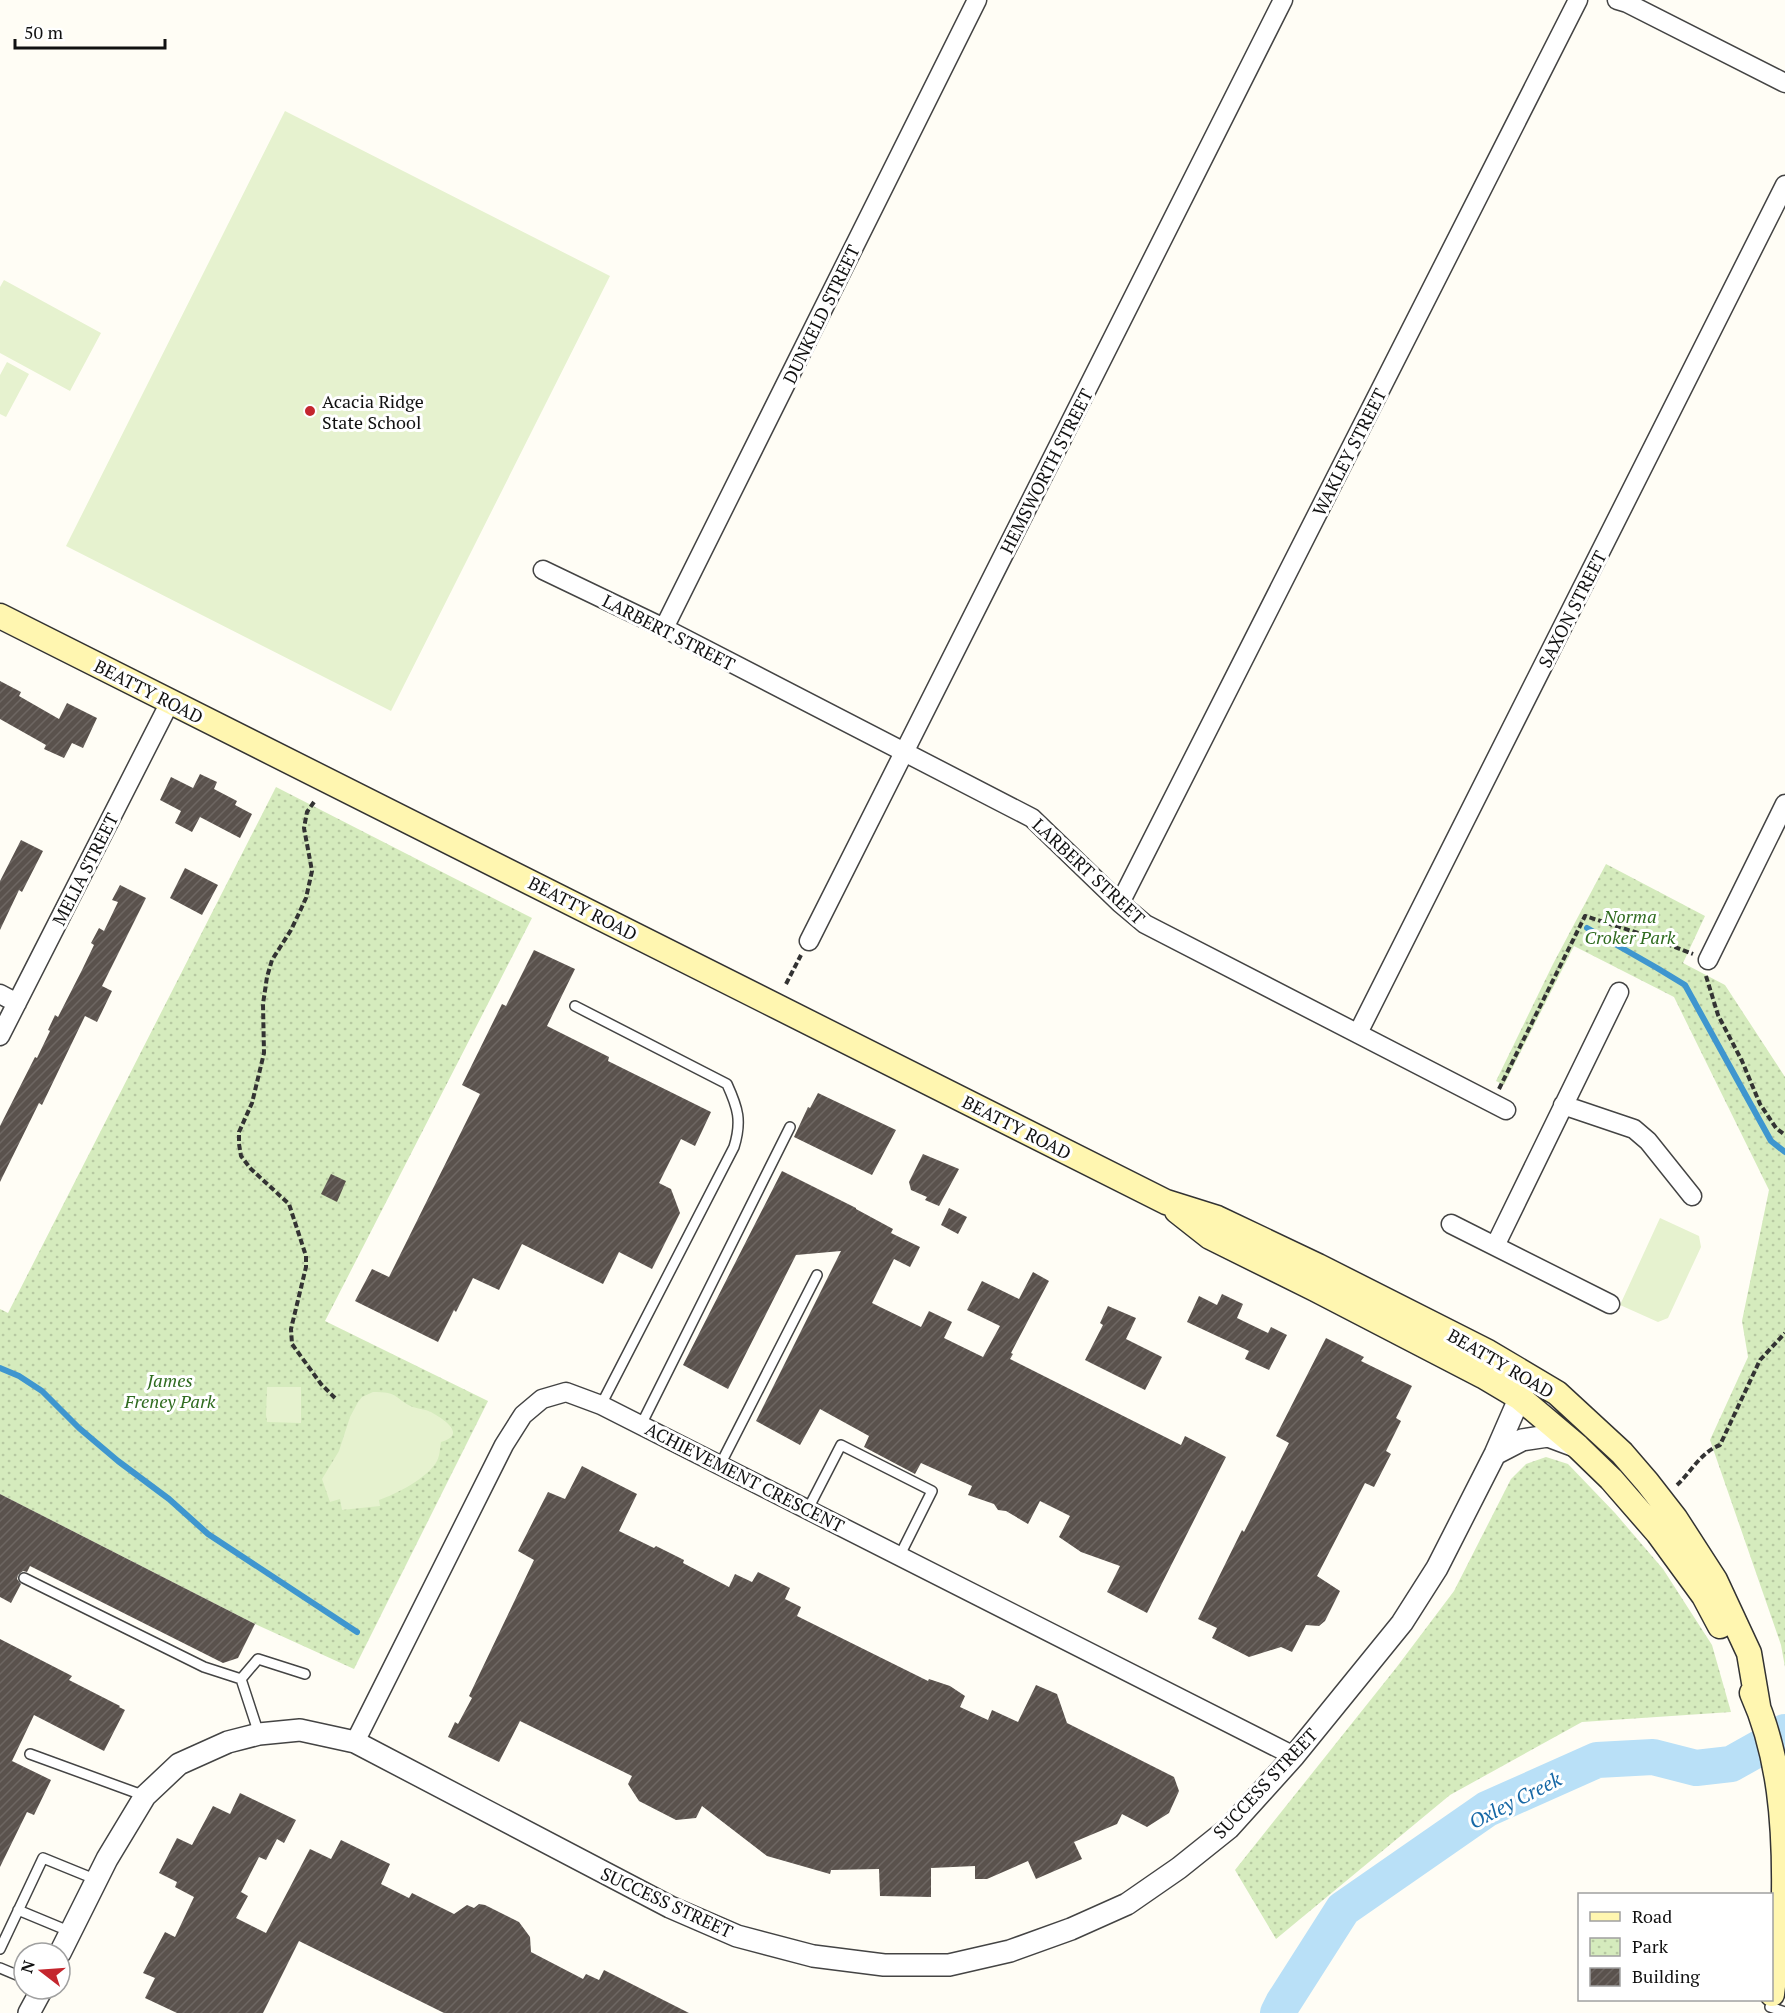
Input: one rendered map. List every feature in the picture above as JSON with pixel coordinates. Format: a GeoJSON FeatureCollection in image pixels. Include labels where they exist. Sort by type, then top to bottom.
{"type":"FeatureCollection","features":[{"type":"Feature","properties":{"kind":"main road","name":"BEATTY ROAD"},"geometry":{"type":"LineString","coordinates":[[0,616],[1166,1202],[1217,1218],[1318,1266],[1529,1375],[1557,1394],[1622,1453],[1661,1500],[1715,1580],[1734,1619],[1749,1653],[1758,1706]]}},
{"type":"Feature","properties":{"kind":"main road","name":"BEATTY ROAD"},"geometry":{"type":"LineString","coordinates":[[1166,1202],[1210,1237],[1315,1288],[1483,1376],[1520,1398],[1578,1447],[1611,1479],[1658,1533],[1704,1596],[1736,1658],[1758,1706],[1776,1763],[1782,1816],[1785,1895],[1773,2005]]}},
{"type":"Feature","properties":{"kind":"street","name":"DUNKELD STREET"},"geometry":{"type":"LineString","coordinates":[[664,628],[977,0]]}},
{"type":"Feature","properties":{"kind":"street","name":"HEMSWORTH STREET"},"geometry":{"type":"LineString","coordinates":[[809,941],[1283,0]]}},
{"type":"Feature","properties":{"kind":"street","name":"WAKLEY STREET"},"geometry":{"type":"LineString","coordinates":[[1120,903],[1578,0]]}},
{"type":"Feature","properties":{"kind":"street"},"geometry":{"type":"LineString","coordinates":[[1617,0],[1785,83]]}},
{"type":"Feature","properties":{"kind":"street","name":"SAXON STREET"},"geometry":{"type":"LineString","coordinates":[[1358,1033],[1785,185]]}},
{"type":"Feature","properties":{"kind":"street","name":"LARBERT STREET"},"geometry":{"type":"LineString","coordinates":[[543,570],[664,628],[1032,818],[1145,924],[1499,1106]]}},
{"type":"Feature","properties":{"kind":"street","name":"MELIA STREET"},"geometry":{"type":"LineString","coordinates":[[0,1036],[170,702]]}},
{"type":"Feature","properties":{"kind":"street"},"geometry":{"type":"LineString","coordinates":[[1708,960],[1785,804]]}},
{"type":"Feature","properties":{"kind":"street"},"geometry":{"type":"LineString","coordinates":[[1495,1246],[1619,992]]}},
{"type":"Feature","properties":{"kind":"street"},"geometry":{"type":"LineString","coordinates":[[0,994],[17,1003]]}},
{"type":"Feature","properties":{"kind":"street"},"geometry":{"type":"LineString","coordinates":[[1563,1106],[1634,1129],[1648,1141],[1692,1196]]}},
{"type":"Feature","properties":{"kind":"street"},"geometry":{"type":"LineString","coordinates":[[1451,1224],[1611,1304]]}},
{"type":"Feature","properties":{"kind":"street","name":"SUCCESS STREET"},"geometry":{"type":"LineString","coordinates":[[66,1941],[107,1859],[145,1796],[179,1764],[228,1742],[259,1734],[300,1730],[355,1742],[670,1907],[737,1936],[813,1956],[884,1965],[949,1965],[1010,1951],[1071,1929],[1127,1904],[1179,1868],[1229,1828],[1294,1756],[1402,1623],[1437,1568],[1496,1454],[1529,1375]]}},
{"type":"Feature","properties":{"kind":"street","name":"ACHIEVEMENT CRESCENT"},"geometry":{"type":"LineString","coordinates":[[355,1742],[504,1445],[523,1415],[542,1399],[566,1392],[601,1405],[1294,1756]]}},
{"type":"Feature","properties":{"kind":"street"},"geometry":{"type":"LineString","coordinates":[[1496,1454],[1522,1440],[1548,1436],[1578,1447]]}},
{"type":"Feature","properties":{"kind":"lane"},"geometry":{"type":"LineString","coordinates":[[575,1006],[727,1084],[736,1105],[739,1129],[734,1147],[601,1405]]}},
{"type":"Feature","properties":{"kind":"lane"},"geometry":{"type":"LineString","coordinates":[[641,1425],[790,1128]]}},
{"type":"Feature","properties":{"kind":"lane"},"geometry":{"type":"LineString","coordinates":[[720,1465],[817,1275]]}},
{"type":"Feature","properties":{"kind":"lane"},"geometry":{"type":"LineString","coordinates":[[808,1509],[841,1445],[933,1491],[900,1555]]}},
{"type":"Feature","properties":{"kind":"lane"},"geometry":{"type":"LineString","coordinates":[[24,1578],[204,1667],[241,1678]]}},
{"type":"Feature","properties":{"kind":"lane"},"geometry":{"type":"LineString","coordinates":[[241,1678],[258,1659],[305,1674]]}},
{"type":"Feature","properties":{"kind":"lane"},"geometry":{"type":"LineString","coordinates":[[241,1678],[259,1734]]}},
{"type":"Feature","properties":{"kind":"lane"},"geometry":{"type":"LineString","coordinates":[[30,1754],[145,1796]]}},
{"type":"Feature","properties":{"kind":"lane"},"geometry":{"type":"LineString","coordinates":[[0,1949],[43,1858],[97,1880]]}},
{"type":"Feature","properties":{"kind":"lane"},"geometry":{"type":"LineString","coordinates":[[18,1910],[71,1932]]}},
{"type":"Feature","properties":{"kind":"path"},"geometry":{"type":"LineString","coordinates":[[314,802],[307,812],[304,828],[312,871],[302,909],[272,960],[267,977],[263,1004],[264,1053],[252,1103],[240,1132],[239,1144],[241,1156],[251,1169],[289,1204],[306,1256],[306,1267],[291,1329],[292,1344],[321,1384],[335,1398]]}},
{"type":"Feature","properties":{"kind":"path"},"geometry":{"type":"LineString","coordinates":[[1499,1106],[1585,916],[1638,933],[1708,960],[1705,972],[1718,1016],[1742,1061],[1760,1104],[1776,1128],[1785,1135]]}},
{"type":"Feature","properties":{"kind":"path"},"geometry":{"type":"LineString","coordinates":[[786,984],[809,941]]}},
{"type":"Feature","properties":{"kind":"path"},"geometry":{"type":"LineString","coordinates":[[1661,1500],[1690,1473],[1708,1449],[1720,1446],[1760,1360],[1785,1333]]}},
{"type":"Feature","properties":{"kind":"green space"},"geometry":{"type":"Polygon","coordinates":[[[285,111],[610,276],[391,711],[66,546],[285,111]]]}},
{"type":"Feature","properties":{"kind":"green space"},"geometry":{"type":"Polygon","coordinates":[[[4,280],[101,333],[70,391],[0,353],[0,287],[4,280]]]}},
{"type":"Feature","properties":{"kind":"green space"},"geometry":{"type":"Polygon","coordinates":[[[7,362],[29,374],[6,417],[0,414],[0,375],[7,362]]]}},
{"type":"Feature","properties":{"kind":"green space","name":"James Freney Park"},"geometry":{"type":"Polygon","coordinates":[[[276,787],[532,918],[325,1321],[488,1401],[354,1669],[255,1624],[0,1494],[0,1309],[8,1313],[276,787]]]}},
{"type":"Feature","properties":{"kind":"green space","name":"Norma Croker Park"},"geometry":{"type":"Polygon","coordinates":[[[1606,864],[1705,916],[1683,963],[1725,985],[1785,1077],[1785,1667],[1781,1645],[1710,1440],[1748,1357],[1742,1321],[1769,1190],[1674,997],[1574,946],[1504,1085],[1496,1081],[1553,964],[1606,864]]]}},
{"type":"Feature","properties":{"kind":"green space"},"geometry":{"type":"Polygon","coordinates":[[[1660,1218],[1699,1236],[1701,1247],[1668,1318],[1658,1322],[1620,1305],[1660,1218]]]}},
{"type":"Feature","properties":{"kind":"green space"},"geometry":{"type":"Polygon","coordinates":[[[267,1387],[301,1387],[301,1423],[267,1422],[267,1387]]]}},
{"type":"Feature","properties":{"kind":"green space"},"geometry":{"type":"Polygon","coordinates":[[[373,1392],[392,1394],[409,1406],[431,1412],[451,1427],[453,1435],[441,1442],[437,1461],[427,1473],[402,1490],[379,1500],[380,1506],[342,1510],[340,1499],[330,1502],[322,1479],[339,1451],[350,1417],[358,1402],[362,1397],[373,1392]]]}},
{"type":"Feature","properties":{"kind":"green space"},"geometry":{"type":"Polygon","coordinates":[[[1546,1457],[1568,1464],[1615,1513],[1663,1569],[1712,1645],[1731,1712],[1582,1722],[1450,1795],[1276,1939],[1235,1870],[1396,1668],[1454,1591],[1511,1479],[1526,1464],[1546,1457]]]}},
{"type":"Feature","properties":{"kind":"building"},"geometry":{"type":"Polygon","coordinates":[[[0,681],[21,692],[19,696],[59,719],[67,703],[97,718],[83,748],[72,743],[64,758],[44,749],[46,745],[0,719],[0,681]]]}},
{"type":"Feature","properties":{"kind":"building"},"geometry":{"type":"Polygon","coordinates":[[[200,774],[217,782],[214,789],[237,801],[235,805],[252,814],[240,838],[200,817],[192,832],[175,823],[181,811],[160,800],[171,777],[193,788],[200,774]]]}},
{"type":"Feature","properties":{"kind":"building"},"geometry":{"type":"Polygon","coordinates":[[[21,840],[43,851],[22,892],[19,890],[0,930],[0,881],[21,840]]]}},
{"type":"Feature","properties":{"kind":"building"},"geometry":{"type":"Polygon","coordinates":[[[185,868],[218,885],[202,915],[170,898],[185,868]]]}},
{"type":"Feature","properties":{"kind":"building"},"geometry":{"type":"Polygon","coordinates":[[[120,885],[146,898],[102,986],[112,991],[97,1022],[85,1016],[42,1105],[39,1103],[0,1182],[0,1126],[35,1057],[37,1058],[55,1015],[58,1017],[82,970],[99,928],[104,931],[118,902],[112,900],[120,885]]]}},
{"type":"Feature","properties":{"kind":"building"},"geometry":{"type":"Polygon","coordinates":[[[534,950],[575,969],[547,1026],[609,1057],[608,1061],[711,1112],[695,1146],[681,1139],[659,1183],[671,1189],[680,1213],[652,1269],[619,1252],[603,1284],[522,1244],[499,1290],[473,1278],[438,1342],[355,1301],[372,1269],[389,1277],[480,1094],[462,1085],[502,1004],[506,1006],[534,950]]]}},
{"type":"Feature","properties":{"kind":"building"},"geometry":{"type":"Polygon","coordinates":[[[818,1093],[896,1130],[872,1175],[794,1137],[808,1107],[810,1108],[818,1093]]]}},
{"type":"Feature","properties":{"kind":"building"},"geometry":{"type":"Polygon","coordinates":[[[923,1154],[959,1169],[939,1206],[925,1200],[927,1197],[911,1190],[909,1182],[923,1154]]]}},
{"type":"Feature","properties":{"kind":"building"},"geometry":{"type":"Polygon","coordinates":[[[782,1171],[856,1208],[893,1229],[891,1233],[920,1247],[910,1267],[894,1259],[872,1303],[921,1327],[929,1311],[952,1322],[944,1338],[983,1357],[1000,1326],[967,1310],[982,1281],[1019,1299],[1033,1272],[1049,1281],[1010,1359],[1181,1445],[1185,1436],[1226,1457],[1147,1613],[1107,1592],[1120,1566],[1081,1552],[1059,1537],[1070,1516],[1040,1501],[1028,1524],[1006,1511],[998,1510],[994,1504],[968,1495],[972,1486],[921,1463],[915,1474],[864,1447],[869,1436],[820,1409],[800,1445],[756,1421],[841,1251],[796,1255],[728,1389],[683,1365],[782,1171]]]}},
{"type":"Feature","properties":{"kind":"building"},"geometry":{"type":"Polygon","coordinates":[[[331,1174],[346,1181],[337,1202],[321,1194],[331,1174]]]}},
{"type":"Feature","properties":{"kind":"building"},"geometry":{"type":"Polygon","coordinates":[[[949,1208],[967,1217],[958,1234],[941,1225],[949,1208]]]}},
{"type":"Feature","properties":{"kind":"building"},"geometry":{"type":"Polygon","coordinates":[[[1222,1294],[1243,1304],[1237,1318],[1268,1333],[1271,1327],[1287,1335],[1269,1370],[1245,1359],[1249,1351],[1187,1322],[1199,1296],[1217,1305],[1222,1294]]]}},
{"type":"Feature","properties":{"kind":"building"},"geometry":{"type":"Polygon","coordinates":[[[1108,1306],[1136,1318],[1126,1339],[1162,1357],[1145,1390],[1085,1360],[1103,1325],[1100,1323],[1108,1306]]]}},
{"type":"Feature","properties":{"kind":"building"},"geometry":{"type":"Polygon","coordinates":[[[1326,1338],[1364,1357],[1361,1361],[1412,1386],[1396,1418],[1401,1421],[1386,1451],[1391,1454],[1374,1487],[1365,1483],[1317,1576],[1340,1591],[1325,1621],[1319,1626],[1306,1625],[1292,1652],[1281,1647],[1249,1657],[1212,1638],[1217,1628],[1198,1619],[1289,1443],[1276,1436],[1326,1338]]]}},
{"type":"Feature","properties":{"kind":"building"},"geometry":{"type":"Polygon","coordinates":[[[582,1466],[637,1494],[619,1531],[684,1560],[683,1563],[729,1587],[735,1574],[752,1582],[758,1572],[790,1588],[785,1599],[801,1607],[797,1616],[928,1681],[929,1679],[950,1686],[965,1696],[960,1707],[988,1720],[992,1710],[1018,1722],[1036,1685],[1057,1694],[1067,1723],[1174,1777],[1179,1791],[1169,1813],[1147,1827],[1122,1814],[1117,1824],[1074,1842],[1082,1859],[1036,1879],[1028,1861],[987,1879],[975,1879],[975,1866],[931,1868],[931,1897],[880,1896],[879,1869],[831,1870],[830,1874],[767,1856],[702,1806],[696,1818],[676,1820],[639,1801],[628,1784],[632,1776],[520,1721],[499,1762],[448,1737],[455,1722],[458,1724],[472,1698],[469,1696],[534,1560],[518,1551],[548,1492],[565,1499],[582,1466]]]}},
{"type":"Feature","properties":{"kind":"building"},"geometry":{"type":"Polygon","coordinates":[[[0,1494],[255,1624],[238,1658],[223,1663],[30,1566],[27,1572],[23,1571],[18,1575],[17,1579],[21,1584],[11,1603],[0,1597],[0,1494]]]}},
{"type":"Feature","properties":{"kind":"building"},"geometry":{"type":"Polygon","coordinates":[[[0,1639],[72,1676],[69,1680],[125,1710],[104,1751],[34,1715],[12,1761],[51,1780],[34,1815],[27,1812],[0,1867],[0,1639]]]}},
{"type":"Feature","properties":{"kind":"building"},"geometry":{"type":"Polygon","coordinates":[[[240,1793],[296,1820],[284,1843],[277,1839],[266,1860],[259,1857],[241,1892],[248,1896],[236,1918],[266,1933],[310,1849],[331,1859],[341,1840],[390,1864],[381,1884],[409,1898],[412,1893],[454,1914],[467,1905],[474,1908],[479,1904],[485,1905],[519,1922],[530,1937],[531,1952],[583,1979],[586,1974],[599,1980],[604,1970],[689,2013],[444,2013],[299,1941],[263,2013],[177,2013],[145,1998],[155,1978],[143,1973],[165,1932],[175,1937],[194,1897],[175,1887],[177,1882],[159,1873],[177,1838],[192,1845],[213,1806],[230,1814],[240,1793]]]}},
{"type":"Feature","properties":{"kind":"waterway"},"geometry":{"type":"LineString","coordinates":[[1587,928],[1685,985],[1771,1141],[1785,1152]]}},
{"type":"Feature","properties":{"kind":"waterway"},"geometry":{"type":"LineString","coordinates":[[0,1368],[19,1376],[42,1391],[79,1428],[169,1499],[208,1534],[357,1632]]}},
{"type":"Feature","properties":{"kind":"waterway","name":"Oxley Creek"},"geometry":{"type":"LineString","coordinates":[[1278,2013],[1343,1909],[1487,1809],[1597,1760],[1653,1757],[1696,1768],[1731,1764],[1785,1732]]}},
{"type":"Feature","properties":{"kind":"place","name":"Acacia Ridge State School"},"geometry":{"type":"Point","coordinates":[310,411]}}]}
